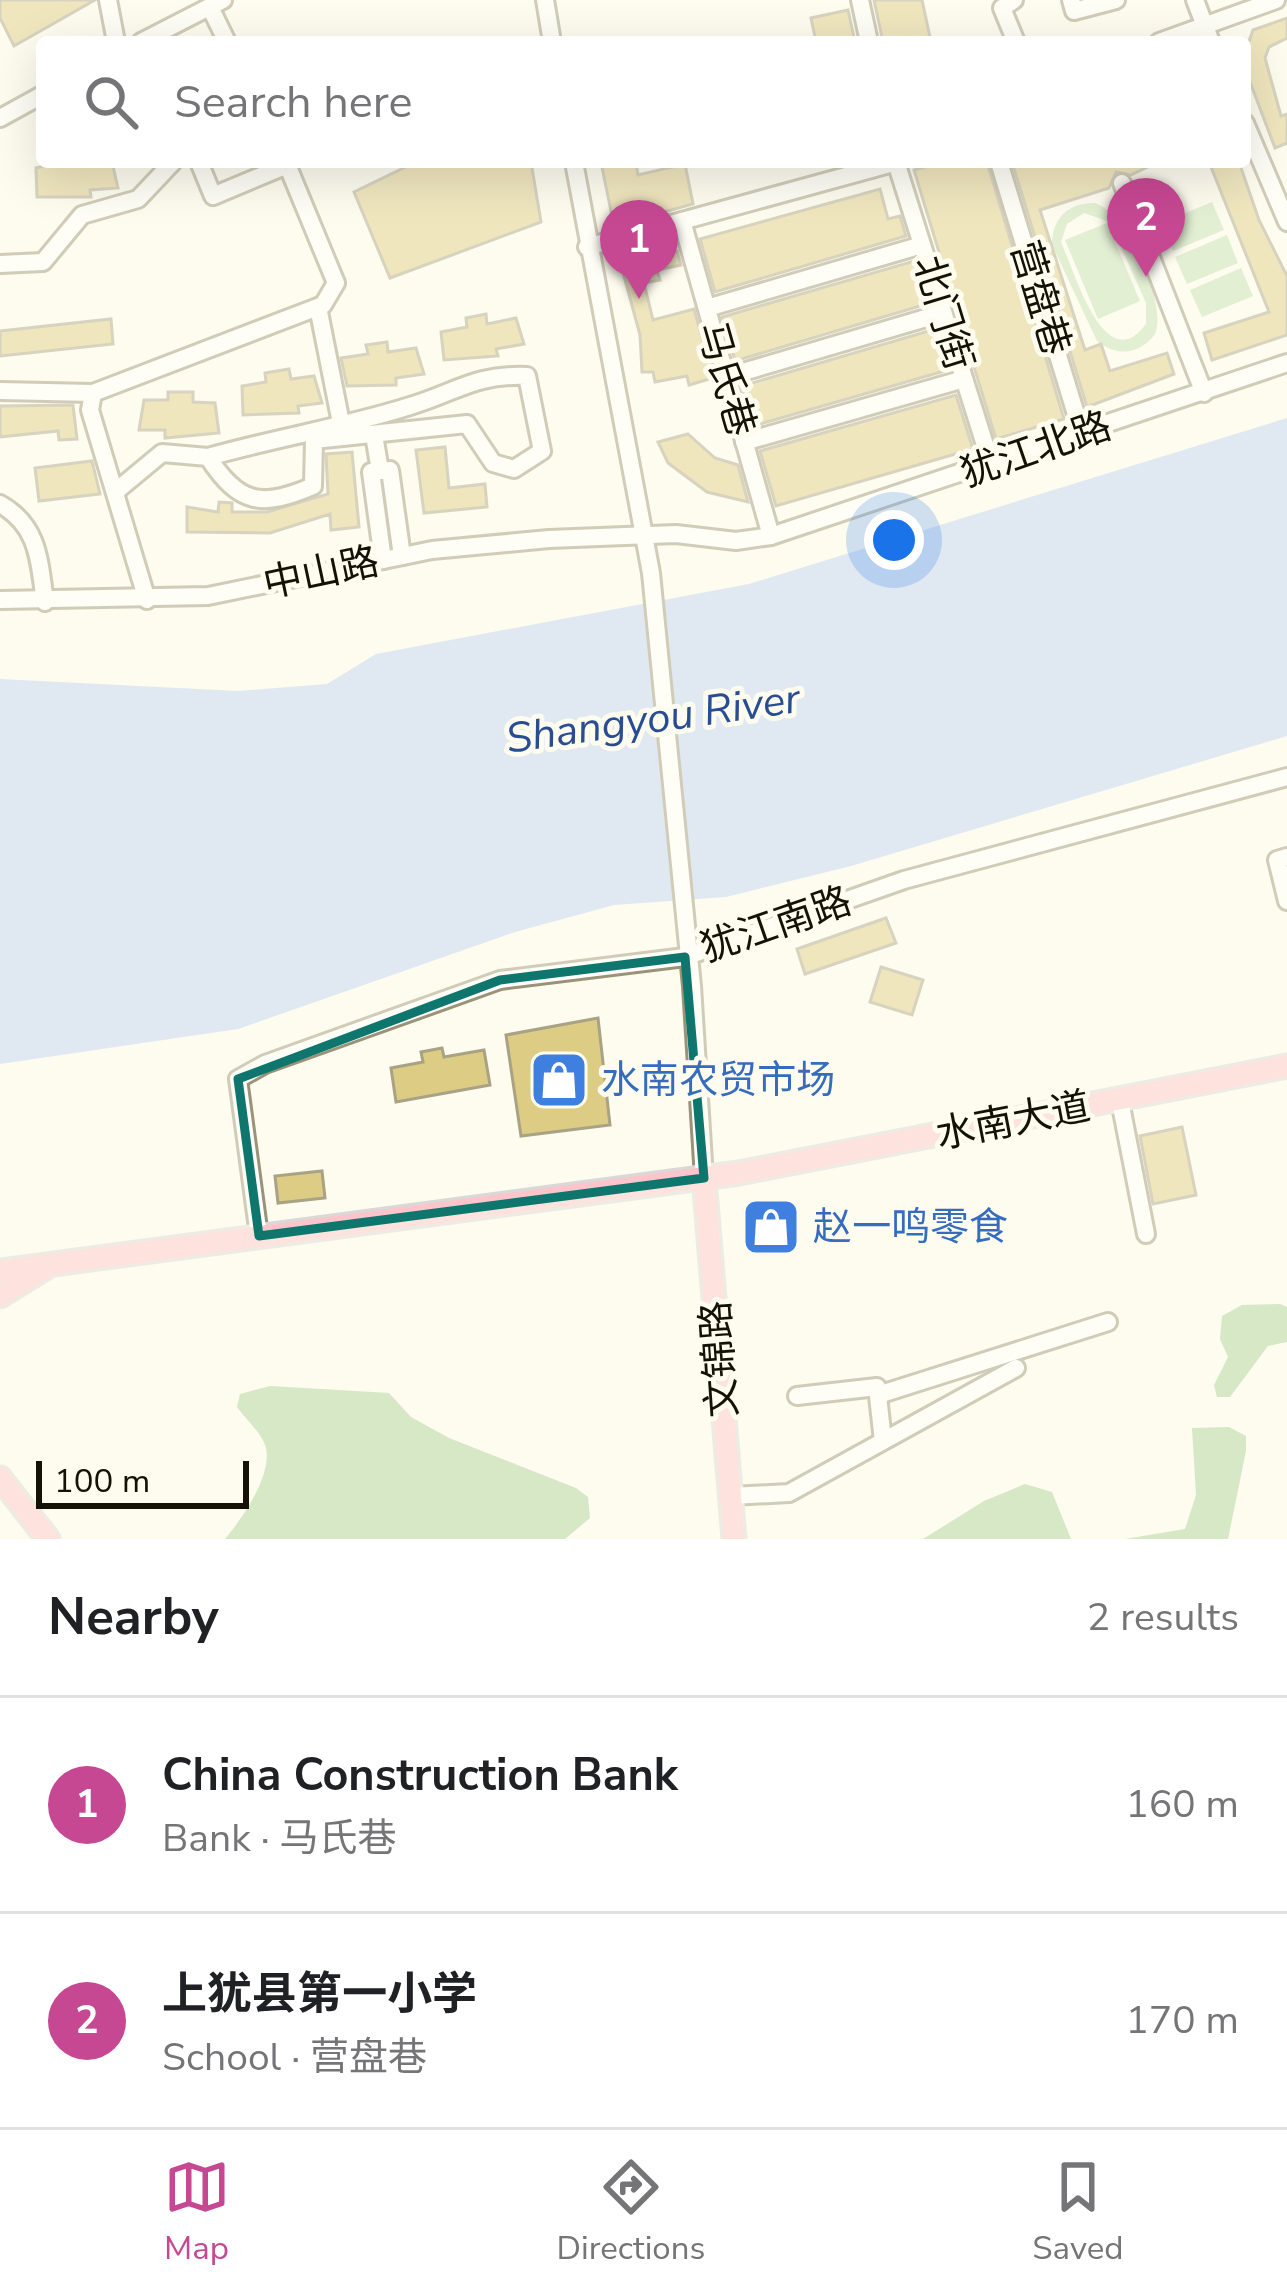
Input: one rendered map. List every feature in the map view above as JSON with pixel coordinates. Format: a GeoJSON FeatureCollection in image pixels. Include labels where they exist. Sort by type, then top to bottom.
{"type":"FeatureCollection","features":[{"type":"Feature","properties":{"kind":"main road","name":"水南大道"},"geometry":{"type":"LineString","coordinates":[[0,1271],[739,1173],[1287,1066]]}},
{"type":"Feature","properties":{"kind":"main road","name":"文锦路"},"geometry":{"type":"LineString","coordinates":[[704,1178],[734,1539]]}},
{"type":"Feature","properties":{"kind":"main road"},"geometry":{"type":"LineString","coordinates":[[0,1297],[54,1264]]}},
{"type":"Feature","properties":{"kind":"main road"},"geometry":{"type":"LineString","coordinates":[[0,1478],[48,1539]]}},
{"type":"Feature","properties":{"kind":"street"},"geometry":{"type":"LineString","coordinates":[[108,0],[115,36]]}},
{"type":"Feature","properties":{"kind":"street"},"geometry":{"type":"LineString","coordinates":[[544,0],[551,36]]}},
{"type":"Feature","properties":{"kind":"street"},"geometry":{"type":"LineString","coordinates":[[860,0],[868,36]]}},
{"type":"Feature","properties":{"kind":"street"},"geometry":{"type":"LineString","coordinates":[[1014,36],[1003,8],[1015,0]]}},
{"type":"Feature","properties":{"kind":"street"},"geometry":{"type":"LineString","coordinates":[[1071,0],[1074,11],[1116,0]]}},
{"type":"Feature","properties":{"kind":"street"},"geometry":{"type":"LineString","coordinates":[[1195,0],[1207,34],[1276,0]]}},
{"type":"Feature","properties":{"kind":"street"},"geometry":{"type":"LineString","coordinates":[[153,36],[216,3],[225,36]]}},
{"type":"Feature","properties":{"kind":"street"},"geometry":{"type":"LineString","coordinates":[[0,118],[36,98]]}},
{"type":"Feature","properties":{"kind":"street"},"geometry":{"type":"LineString","coordinates":[[1251,137],[1287,222]]}},
{"type":"Feature","properties":{"kind":"street"},"geometry":{"type":"LineString","coordinates":[[0,264],[43,262],[82,215],[138,199],[166,168]]}},
{"type":"Feature","properties":{"kind":"street"},"geometry":{"type":"LineString","coordinates":[[201,168],[213,196],[276,168]]}},
{"type":"Feature","properties":{"kind":"street"},"geometry":{"type":"LineString","coordinates":[[0,391],[94,393],[318,307],[336,283],[289,168]]}},
{"type":"Feature","properties":{"kind":"street"},"geometry":{"type":"LineString","coordinates":[[575,168],[651,573],[704,1178]]}},
{"type":"Feature","properties":{"kind":"street"},"geometry":{"type":"LineString","coordinates":[[587,247],[874,168]]}},
{"type":"Feature","properties":{"kind":"street","name":"北门街"},"geometry":{"type":"LineString","coordinates":[[898,168],[991,464]]}},
{"type":"Feature","properties":{"kind":"street","name":"营盘巷"},"geometry":{"type":"LineString","coordinates":[[1001,168],[1082,434]]}},
{"type":"Feature","properties":{"kind":"street"},"geometry":{"type":"LineString","coordinates":[[1122,183],[1204,393]]}},
{"type":"Feature","properties":{"kind":"street","name":"马氏巷"},"geometry":{"type":"LineString","coordinates":[[682,221],[771,536]]}},
{"type":"Feature","properties":{"kind":"street"},"geometry":{"type":"LineString","coordinates":[[706,308],[922,245]]}},
{"type":"Feature","properties":{"kind":"street"},"geometry":{"type":"LineString","coordinates":[[318,307],[341,423]]}},
{"type":"Feature","properties":{"kind":"street"},"geometry":{"type":"LineString","coordinates":[[726,377],[943,313]]}},
{"type":"Feature","properties":{"kind":"street","name":"犹江北路"},"geometry":{"type":"LineString","coordinates":[[641,537],[676,534],[736,541],[771,536],[1287,363]]}},
{"type":"Feature","properties":{"kind":"street"},"geometry":{"type":"LineString","coordinates":[[115,492],[162,453],[208,457],[414,405],[466,380],[527,376],[542,451],[514,469],[493,464],[467,424],[314,440],[313,487],[277,502],[244,497],[223,480],[208,457]]}},
{"type":"Feature","properties":{"kind":"street"},"geometry":{"type":"LineString","coordinates":[[744,442],[964,379]]}},
{"type":"Feature","properties":{"kind":"street"},"geometry":{"type":"LineString","coordinates":[[94,393],[90,410],[147,600]]}},
{"type":"Feature","properties":{"kind":"street"},"geometry":{"type":"LineString","coordinates":[[374,435],[380,471]]}},
{"type":"Feature","properties":{"kind":"street"},"geometry":{"type":"LineString","coordinates":[[382,560],[371,472],[390,470],[402,556]]}},
{"type":"Feature","properties":{"kind":"street"},"geometry":{"type":"LineString","coordinates":[[0,504],[22,517],[35,538],[45,602]]}},
{"type":"Feature","properties":{"kind":"street","name":"中山路"},"geometry":{"type":"LineString","coordinates":[[0,600],[208,596],[402,556],[549,539],[641,537]]}},
{"type":"Feature","properties":{"kind":"street","name":"犹江南路"},"geometry":{"type":"LineString","coordinates":[[259,1236],[238,1079],[265,1064],[500,980],[685,956],[904,880],[1287,777]]}},
{"type":"Feature","properties":{"kind":"street"},"geometry":{"type":"LineString","coordinates":[[1287,857],[1277,860],[1287,901]]}},
{"type":"Feature","properties":{"kind":"street"},"geometry":{"type":"LineString","coordinates":[[1120,1101],[1146,1234]]}},
{"type":"Feature","properties":{"kind":"street"},"geometry":{"type":"LineString","coordinates":[[878,1395],[1108,1322]]}},
{"type":"Feature","properties":{"kind":"street"},"geometry":{"type":"LineString","coordinates":[[731,1496],[789,1493],[1016,1368]]}},
{"type":"Feature","properties":{"kind":"street"},"geometry":{"type":"LineString","coordinates":[[797,1396],[877,1387],[884,1441]]}},
{"type":"Feature","properties":{"kind":"highlighted area"},"geometry":{"type":"Polygon","coordinates":[[[685,957],[704,1178],[259,1236],[238,1079],[500,980],[685,957]]]}},
{"type":"Feature","properties":{"kind":"green space"},"geometry":{"type":"Polygon","coordinates":[[[1212,202],[1224,230],[1173,251],[1161,223],[1212,202]]]}},
{"type":"Feature","properties":{"kind":"green space"},"geometry":{"type":"Polygon","coordinates":[[[1095,203],[1119,223],[1150,282],[1155,334],[1135,350],[1112,350],[1097,341],[1052,245],[1058,220],[1095,203]],[[1084,213],[1067,224],[1061,242],[1093,314],[1117,339],[1131,338],[1146,324],[1146,303],[1110,222],[1084,213]]]}},
{"type":"Feature","properties":{"kind":"green space"},"geometry":{"type":"Polygon","coordinates":[[[1107,223],[1140,301],[1098,319],[1065,240],[1107,223]]]}},
{"type":"Feature","properties":{"kind":"green space"},"geometry":{"type":"Polygon","coordinates":[[[1227,235],[1238,263],[1187,284],[1175,257],[1227,235]]]}},
{"type":"Feature","properties":{"kind":"green space"},"geometry":{"type":"Polygon","coordinates":[[[1241,268],[1253,296],[1202,317],[1190,290],[1241,268]]]}},
{"type":"Feature","properties":{"kind":"green space"},"geometry":{"type":"Polygon","coordinates":[[[1242,1305],[1287,1307],[1287,1342],[1268,1346],[1230,1397],[1217,1397],[1214,1385],[1228,1357],[1220,1339],[1222,1316],[1242,1305]]]}},
{"type":"Feature","properties":{"kind":"green space"},"geometry":{"type":"Polygon","coordinates":[[[270,1386],[389,1393],[411,1417],[449,1438],[576,1488],[588,1497],[590,1518],[565,1539],[225,1539],[254,1496],[267,1459],[261,1438],[237,1407],[240,1394],[270,1386]]]}},
{"type":"Feature","properties":{"kind":"green space"},"geometry":{"type":"Polygon","coordinates":[[[1229,1427],[1246,1436],[1246,1451],[1228,1539],[1125,1539],[1185,1529],[1196,1495],[1192,1428],[1229,1427]]]}},
{"type":"Feature","properties":{"kind":"green space"},"geometry":{"type":"Polygon","coordinates":[[[1025,1484],[1052,1492],[1071,1539],[923,1539],[984,1501],[1025,1484]]]}},
{"type":"Feature","properties":{"kind":"water","name":"Shangyou River"},"geometry":{"type":"Polygon","coordinates":[[[1287,418],[1287,736],[851,866],[726,897],[614,905],[515,932],[238,1029],[0,1064],[0,679],[238,691],[327,684],[376,654],[749,584],[1287,418]]]}},
{"type":"Feature","properties":{"kind":"building"},"geometry":{"type":"Polygon","coordinates":[[[0,0],[95,0],[14,46],[0,18],[0,0]]]}},
{"type":"Feature","properties":{"kind":"building"},"geometry":{"type":"Polygon","coordinates":[[[874,0],[922,0],[930,36],[882,36],[874,0]]]}},
{"type":"Feature","properties":{"kind":"building"},"geometry":{"type":"Polygon","coordinates":[[[848,10],[854,36],[815,36],[811,18],[848,10]]]}},
{"type":"Feature","properties":{"kind":"building"},"geometry":{"type":"Polygon","coordinates":[[[1287,18],[1287,38],[1269,47],[1265,58],[1281,116],[1287,114],[1287,143],[1275,148],[1251,85],[1253,30],[1287,18]]]}},
{"type":"Feature","properties":{"kind":"building"},"geometry":{"type":"Polygon","coordinates":[[[36,168],[113,168],[118,188],[90,190],[91,197],[37,197],[36,168]]]}},
{"type":"Feature","properties":{"kind":"building"},"geometry":{"type":"Polygon","coordinates":[[[404,168],[532,168],[541,222],[390,278],[354,192],[404,168]]]}},
{"type":"Feature","properties":{"kind":"building"},"geometry":{"type":"Polygon","coordinates":[[[602,168],[637,168],[638,175],[686,168],[693,204],[624,223],[613,221],[602,168]]]}},
{"type":"Feature","properties":{"kind":"building"},"geometry":{"type":"Polygon","coordinates":[[[989,168],[1064,419],[996,439],[914,170],[989,168]]]}},
{"type":"Feature","properties":{"kind":"building"},"geometry":{"type":"Polygon","coordinates":[[[1014,168],[1146,168],[1131,175],[1116,172],[1109,188],[1040,210],[1085,350],[1101,344],[1110,371],[1167,353],[1174,374],[1087,407],[1014,168]]]}},
{"type":"Feature","properties":{"kind":"building"},"geometry":{"type":"Polygon","coordinates":[[[1211,168],[1241,168],[1259,220],[1287,276],[1287,335],[1212,360],[1204,333],[1269,312],[1211,168]]]}},
{"type":"Feature","properties":{"kind":"building"},"geometry":{"type":"Polygon","coordinates":[[[880,189],[888,219],[900,216],[906,236],[715,292],[700,239],[880,189]]]}},
{"type":"Feature","properties":{"kind":"building"},"geometry":{"type":"Polygon","coordinates":[[[677,251],[681,265],[657,270],[660,280],[644,283],[653,320],[694,309],[713,378],[689,385],[687,376],[655,382],[653,372],[642,372],[640,335],[621,265],[677,251]]]}},
{"type":"Feature","properties":{"kind":"building"},"geometry":{"type":"Polygon","coordinates":[[[914,261],[927,304],[735,361],[722,317],[914,261]]]}},
{"type":"Feature","properties":{"kind":"building"},"geometry":{"type":"Polygon","coordinates":[[[486,314],[487,324],[516,318],[524,344],[496,349],[498,356],[444,360],[441,332],[467,327],[466,318],[486,314]]]}},
{"type":"Feature","properties":{"kind":"building"},"geometry":{"type":"Polygon","coordinates":[[[111,319],[113,344],[0,356],[0,331],[111,319]]]}},
{"type":"Feature","properties":{"kind":"building"},"geometry":{"type":"Polygon","coordinates":[[[935,329],[948,370],[753,426],[742,386],[935,329]]]}},
{"type":"Feature","properties":{"kind":"building"},"geometry":{"type":"Polygon","coordinates":[[[387,342],[388,352],[416,348],[424,374],[396,378],[396,385],[347,386],[341,358],[368,354],[366,345],[387,342]]]}},
{"type":"Feature","properties":{"kind":"building"},"geometry":{"type":"Polygon","coordinates":[[[289,369],[291,379],[314,376],[322,403],[298,406],[299,413],[243,415],[242,386],[266,382],[265,373],[289,369]]]}},
{"type":"Feature","properties":{"kind":"building"},"geometry":{"type":"Polygon","coordinates":[[[168,392],[193,392],[193,402],[215,403],[219,433],[165,438],[165,430],[139,430],[144,400],[168,400],[168,392]]]}},
{"type":"Feature","properties":{"kind":"building"},"geometry":{"type":"Polygon","coordinates":[[[956,395],[973,449],[776,506],[760,451],[956,395]]]}},
{"type":"Feature","properties":{"kind":"building"},"geometry":{"type":"Polygon","coordinates":[[[73,405],[77,439],[59,440],[58,431],[0,437],[0,406],[73,405]]]}},
{"type":"Feature","properties":{"kind":"building"},"geometry":{"type":"Polygon","coordinates":[[[688,434],[715,458],[738,465],[748,502],[707,492],[668,463],[658,442],[688,434]]]}},
{"type":"Feature","properties":{"kind":"building"},"geometry":{"type":"Polygon","coordinates":[[[445,447],[449,488],[485,484],[487,507],[424,513],[416,450],[445,447]]]}},
{"type":"Feature","properties":{"kind":"building"},"geometry":{"type":"Polygon","coordinates":[[[352,452],[359,527],[331,530],[330,514],[270,533],[187,532],[187,507],[218,512],[219,502],[232,503],[232,512],[267,512],[328,494],[326,454],[352,452]]]}},
{"type":"Feature","properties":{"kind":"building"},"geometry":{"type":"Polygon","coordinates":[[[92,461],[100,494],[39,501],[35,468],[92,461]]]}},
{"type":"Feature","properties":{"kind":"building"},"geometry":{"type":"Polygon","coordinates":[[[886,918],[896,943],[805,974],[797,949],[886,918]]]}},
{"type":"Feature","properties":{"kind":"building"},"geometry":{"type":"Polygon","coordinates":[[[881,967],[923,980],[912,1015],[870,1002],[881,967]]]}},
{"type":"Feature","properties":{"kind":"building","name":"水南农贸市场"},"geometry":{"type":"Polygon","coordinates":[[[598,1018],[610,1125],[521,1136],[506,1035],[598,1018]]]}},
{"type":"Feature","properties":{"kind":"building"},"geometry":{"type":"Polygon","coordinates":[[[442,1048],[444,1057],[484,1050],[490,1085],[396,1102],[391,1068],[423,1062],[421,1052],[442,1048]]]}},
{"type":"Feature","properties":{"kind":"building"},"geometry":{"type":"Polygon","coordinates":[[[1182,1127],[1196,1195],[1153,1204],[1140,1136],[1182,1127]]]}},
{"type":"Feature","properties":{"kind":"building"},"geometry":{"type":"Polygon","coordinates":[[[322,1171],[325,1198],[278,1203],[275,1176],[322,1171]]]}},
{"type":"Feature","properties":{"kind":"place","name":"上犹县第一小学"},"geometry":{"type":"Point","coordinates":[1146,277]}},
{"type":"Feature","properties":{"kind":"place","name":"China Construction Bank"},"geometry":{"type":"Point","coordinates":[639,299]}},
{"type":"Feature","properties":{"kind":"place","name":"水南农贸市场"},"geometry":{"type":"Point","coordinates":[559,1080]}},
{"type":"Feature","properties":{"kind":"place","name":"赵一鸣零食"},"geometry":{"type":"Point","coordinates":[771,1227]}}]}
